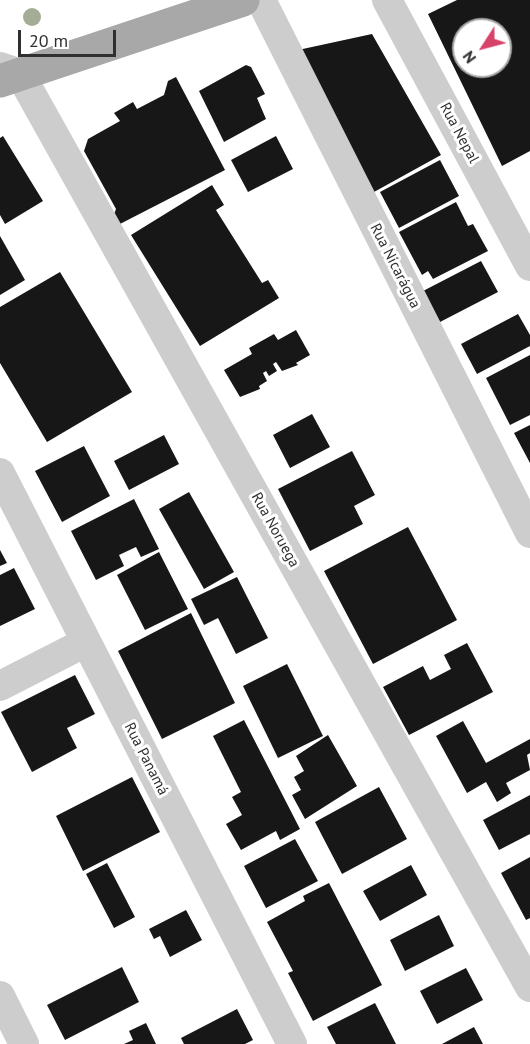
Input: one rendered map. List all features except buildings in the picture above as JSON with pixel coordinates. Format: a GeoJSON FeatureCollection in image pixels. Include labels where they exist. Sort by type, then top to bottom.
{"type":"FeatureCollection","features":[{"type":"Feature","properties":{"kind":"main road"},"geometry":{"type":"LineString","coordinates":[[6,74],[243,0]]}},
{"type":"Feature","properties":{"kind":"street","name":"Rua Nicarágua"},"geometry":{"type":"LineString","coordinates":[[261,0],[530,533]]}},
{"type":"Feature","properties":{"kind":"street","name":"Rua Nepal"},"geometry":{"type":"LineString","coordinates":[[387,0],[530,266]]}},
{"type":"Feature","properties":{"kind":"street","name":"Rua Noruega"},"geometry":{"type":"LineString","coordinates":[[6,74],[530,987]]}},
{"type":"Feature","properties":{"kind":"street","name":"Rua Panamá"},"geometry":{"type":"LineString","coordinates":[[0,473],[292,1044]]}},
{"type":"Feature","properties":{"kind":"street"},"geometry":{"type":"LineString","coordinates":[[0,686],[86,642]]}},
{"type":"Feature","properties":{"kind":"street"},"geometry":{"type":"LineString","coordinates":[[0,996],[24,1044]]}}]}
